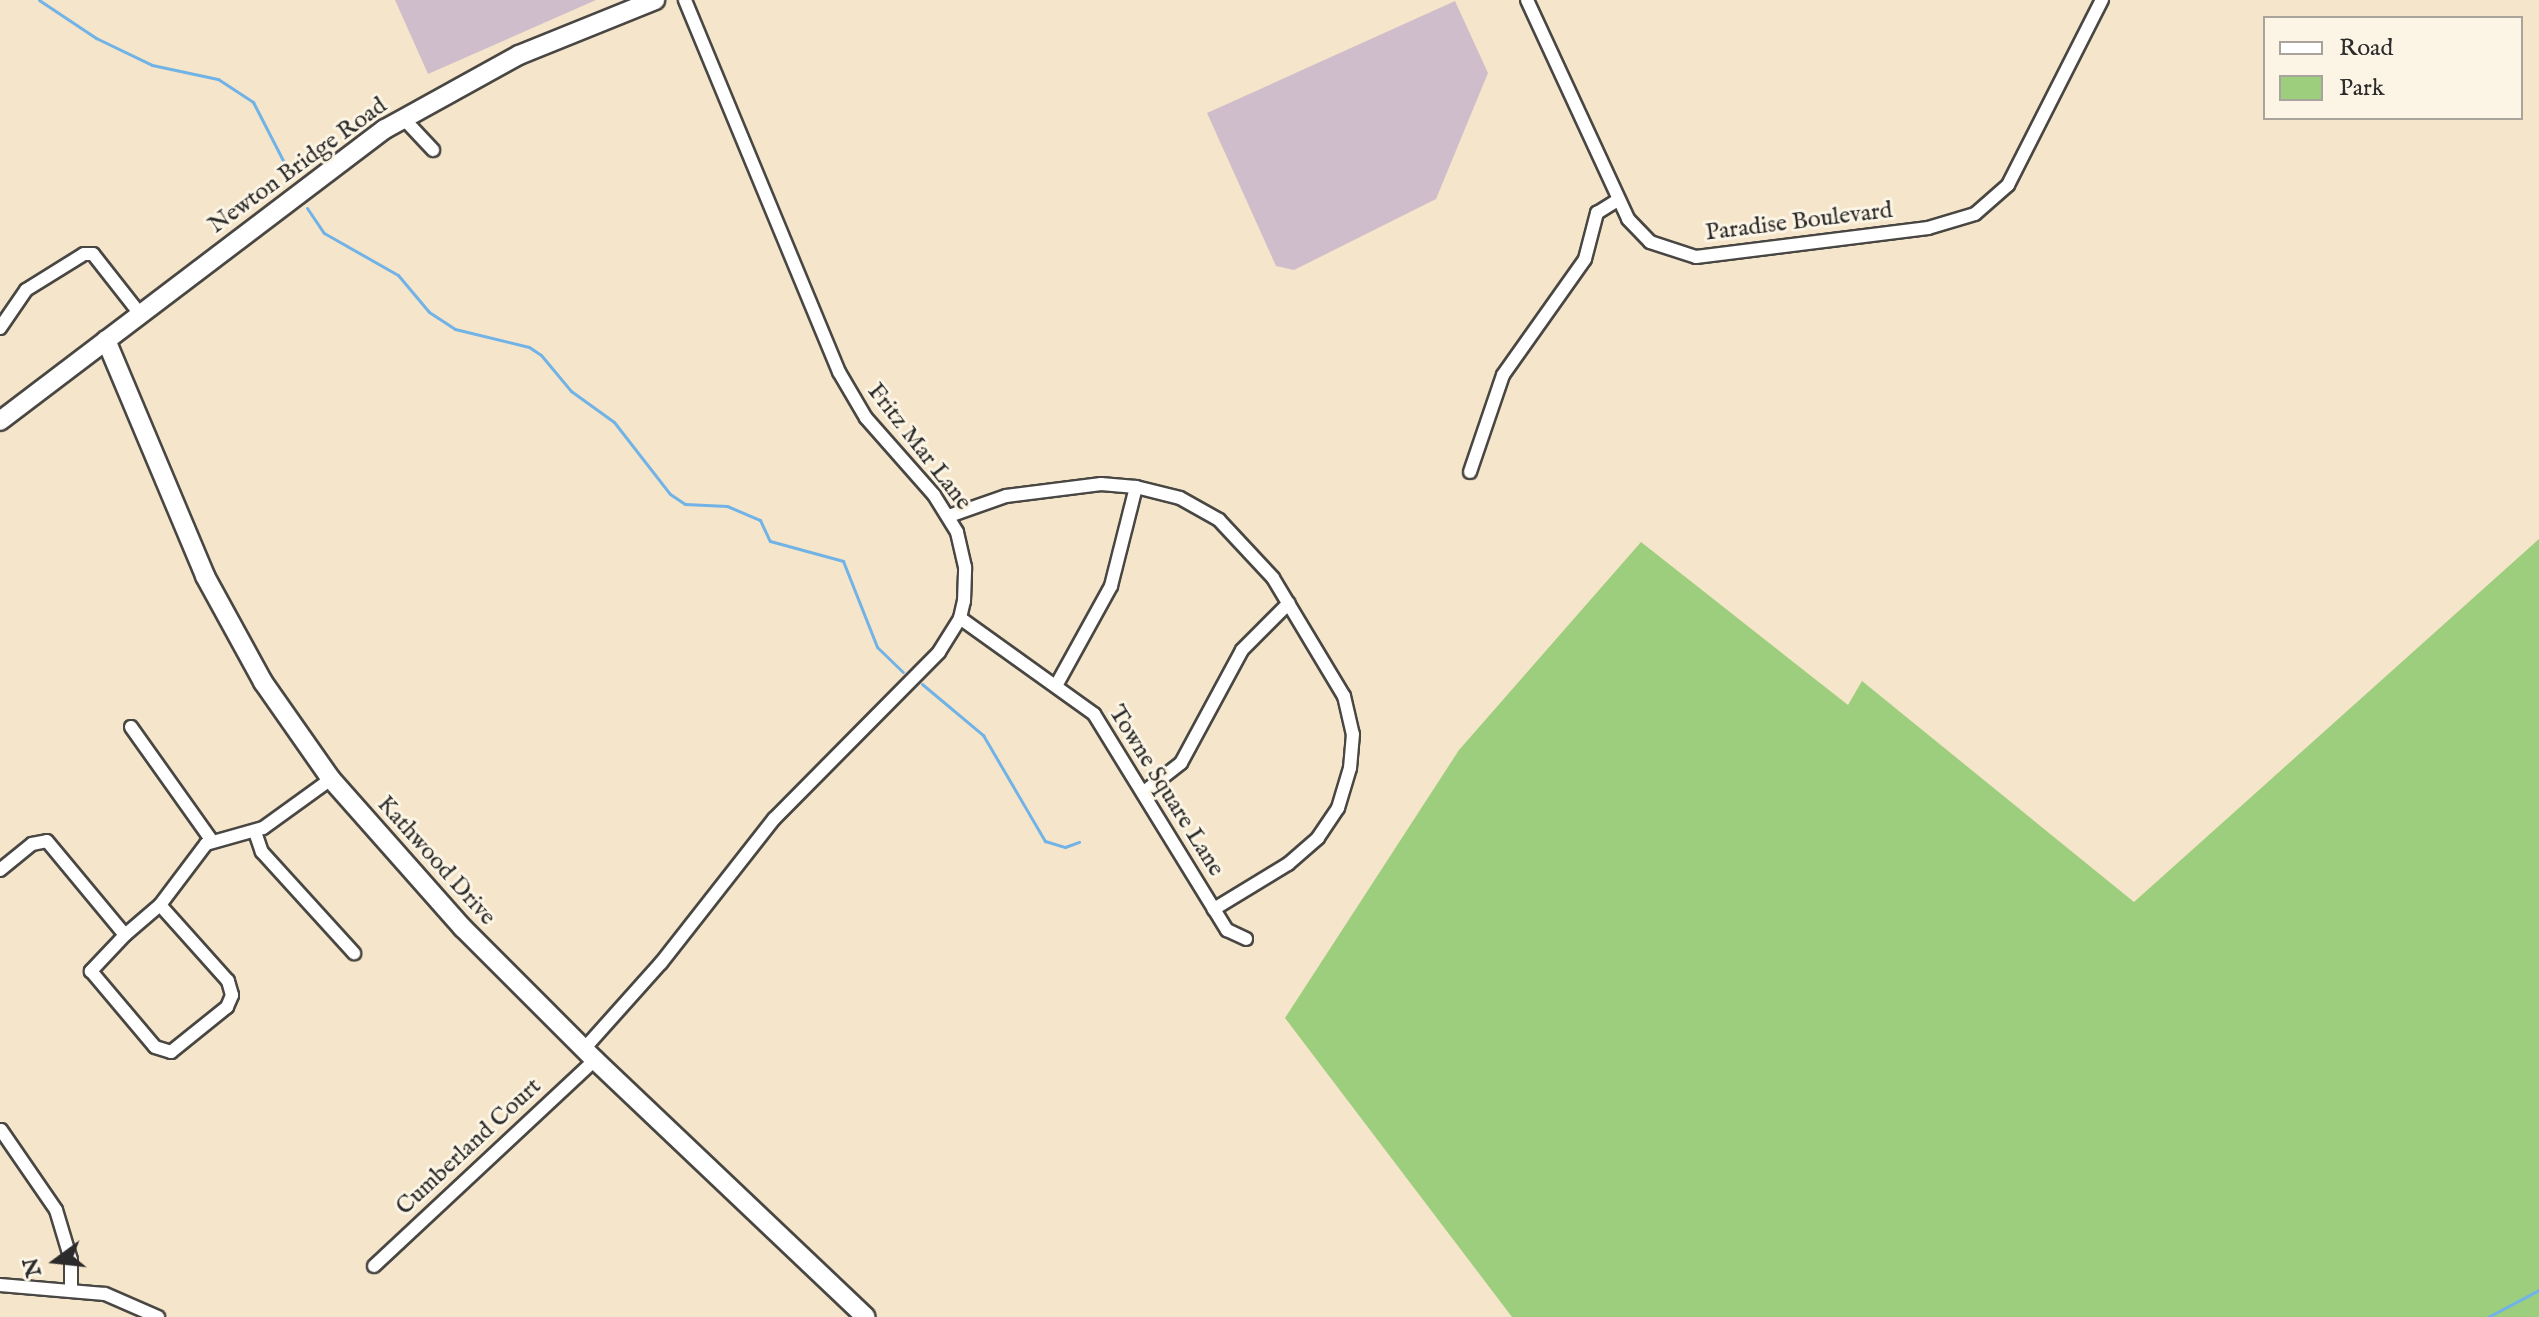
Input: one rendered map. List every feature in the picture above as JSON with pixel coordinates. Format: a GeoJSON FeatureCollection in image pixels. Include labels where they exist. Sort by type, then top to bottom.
{"type":"FeatureCollection","features":[{"type":"Feature","properties":{"kind":"street","name":"Newton Bridge Road"},"geometry":{"type":"LineString","coordinates":[[0,421],[403,118],[519,55],[655,0]]}},
{"type":"Feature","properties":{"kind":"street","name":"Fritz Mar Lane"},"geometry":{"type":"LineString","coordinates":[[589,1055],[774,819],[939,652],[960,618],[965,567],[949,516],[866,418],[839,372],[685,0]]}},
{"type":"Feature","properties":{"kind":"street","name":"Paradise Boulevard"},"geometry":{"type":"LineString","coordinates":[[1527,0],[1618,200],[1650,242],[1696,257],[1961,221],[1990,205],[2008,185],[2102,0]]}},
{"type":"Feature","properties":{"kind":"street"},"geometry":{"type":"LineString","coordinates":[[403,118],[433,150]]}},
{"type":"Feature","properties":{"kind":"street"},"geometry":{"type":"LineString","coordinates":[[1470,472],[1503,375],[1585,259],[1597,213],[1618,200]]}},
{"type":"Feature","properties":{"kind":"street"},"geometry":{"type":"LineString","coordinates":[[0,328],[26,290],[84,254],[93,254],[140,314]]}},
{"type":"Feature","properties":{"kind":"street","name":"Kathwood Drive"},"geometry":{"type":"LineString","coordinates":[[106,340],[205,576],[263,682],[331,779],[463,928],[589,1055],[866,1317]]}},
{"type":"Feature","properties":{"kind":"street"},"geometry":{"type":"LineString","coordinates":[[949,516],[1006,496],[1101,484],[1136,487],[1180,498],[1219,520],[1257,556],[1289,603],[1344,696],[1353,734],[1346,788],[1329,824],[1304,852],[1214,909]]}},
{"type":"Feature","properties":{"kind":"street"},"geometry":{"type":"LineString","coordinates":[[1057,684],[1111,586],[1136,487]]}},
{"type":"Feature","properties":{"kind":"street"},"geometry":{"type":"LineString","coordinates":[[1144,792],[1181,763],[1242,650],[1289,603]]}},
{"type":"Feature","properties":{"kind":"street","name":"Towne Square Lane"},"geometry":{"type":"LineString","coordinates":[[960,618],[1057,684],[1106,728],[1227,930],[1246,939]]}},
{"type":"Feature","properties":{"kind":"street"},"geometry":{"type":"LineString","coordinates":[[131,727],[212,841]]}},
{"type":"Feature","properties":{"kind":"street"},"geometry":{"type":"LineString","coordinates":[[160,905],[228,981],[232,995],[227,1007],[171,1052],[155,1047],[91,971],[125,935],[160,905],[212,841],[255,832],[331,779]]}},
{"type":"Feature","properties":{"kind":"street"},"geometry":{"type":"LineString","coordinates":[[255,832],[262,852],[354,953]]}},
{"type":"Feature","properties":{"kind":"street"},"geometry":{"type":"LineString","coordinates":[[0,870],[32,844],[47,841],[125,935]]}},
{"type":"Feature","properties":{"kind":"street","name":"Cumberland Court"},"geometry":{"type":"LineString","coordinates":[[374,1266],[589,1055]]}},
{"type":"Feature","properties":{"kind":"street"},"geometry":{"type":"LineString","coordinates":[[1,1130],[56,1210],[71,1260],[71,1290]]}},
{"type":"Feature","properties":{"kind":"street"},"geometry":{"type":"LineString","coordinates":[[0,1285],[71,1290],[124,1300],[158,1317]]}},
{"type":"Feature","properties":{"kind":"shaded area"},"geometry":{"type":"Polygon","coordinates":[[[395,0],[596,0],[428,74],[395,0]]]}},
{"type":"Feature","properties":{"kind":"shaded area"},"geometry":{"type":"Polygon","coordinates":[[[1455,1],[1488,73],[1436,199],[1294,270],[1276,266],[1207,113],[1455,1]]]}},
{"type":"Feature","properties":{"kind":"green space"},"geometry":{"type":"Polygon","coordinates":[[[2539,539],[2539,1317],[1512,1317],[1285,1018],[1459,750],[1641,542],[1848,705],[1862,681],[2134,902],[2539,539]]]}},
{"type":"Feature","properties":{"kind":"waterway"},"geometry":{"type":"LineString","coordinates":[[39,0],[96,38],[152,65],[218,79],[253,102],[289,172]]}},
{"type":"Feature","properties":{"kind":"waterway"},"geometry":{"type":"LineString","coordinates":[[307,208],[324,233],[398,275],[429,312],[455,329],[529,347],[541,355],[571,391],[614,422],[670,494],[685,504],[727,506],[760,520],[770,541],[843,561],[877,647],[903,672]]}},
{"type":"Feature","properties":{"kind":"waterway"},"geometry":{"type":"LineString","coordinates":[[922,684],[983,735],[1045,841],[1065,847],[1079,842]]}},
{"type":"Feature","properties":{"kind":"waterway"},"geometry":{"type":"LineString","coordinates":[[2488,1317],[2539,1290]]}}]}
